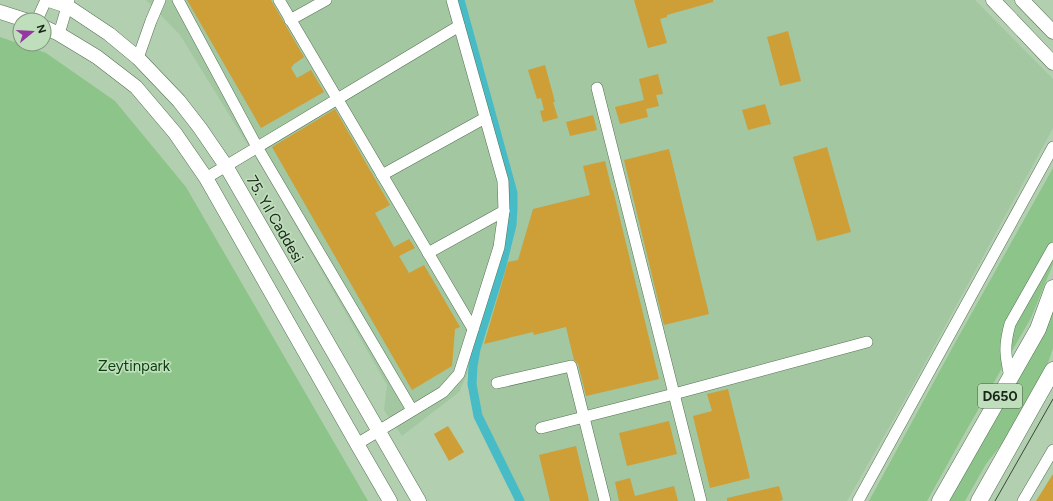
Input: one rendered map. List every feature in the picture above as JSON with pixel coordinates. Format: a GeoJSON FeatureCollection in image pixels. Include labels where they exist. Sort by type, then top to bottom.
{"type":"FeatureCollection","features":[{"type":"Feature","properties":{"kind":"highway","name":"D650"},"geometry":{"type":"LineString","coordinates":[[940,501],[1038,329],[1053,288]]}},
{"type":"Feature","properties":{"kind":"highway","name":"D650"},"geometry":{"type":"LineString","coordinates":[[979,501],[1053,370]]}},
{"type":"Feature","properties":{"kind":"main road","name":"75. Yıl Caddesi"},"geometry":{"type":"LineString","coordinates":[[49,0],[68,3],[138,58],[179,101],[200,128],[226,166],[419,501]]}},
{"type":"Feature","properties":{"kind":"main road"},"geometry":{"type":"LineString","coordinates":[[993,0],[1053,63]]}},
{"type":"Feature","properties":{"kind":"main road"},"geometry":{"type":"LineString","coordinates":[[1022,0],[1053,32]]}},
{"type":"Feature","properties":{"kind":"main road"},"geometry":{"type":"LineString","coordinates":[[0,12],[12,16]]}},
{"type":"Feature","properties":{"kind":"main road"},"geometry":{"type":"LineString","coordinates":[[52,31],[97,57],[136,88],[175,132],[206,178],[390,501]]}},
{"type":"Feature","properties":{"kind":"street"},"geometry":{"type":"LineString","coordinates":[[41,12],[46,0]]}},
{"type":"Feature","properties":{"kind":"street"},"geometry":{"type":"LineString","coordinates":[[138,58],[160,0]]}},
{"type":"Feature","properties":{"kind":"street"},"geometry":{"type":"LineString","coordinates":[[178,0],[257,147],[412,410]]}},
{"type":"Feature","properties":{"kind":"street"},"geometry":{"type":"LineString","coordinates":[[279,0],[473,329]]}},
{"type":"Feature","properties":{"kind":"street"},"geometry":{"type":"LineString","coordinates":[[290,20],[326,0]]}},
{"type":"Feature","properties":{"kind":"street"},"geometry":{"type":"LineString","coordinates":[[357,444],[443,392],[459,374],[499,247],[504,211],[503,181],[452,0]]}},
{"type":"Feature","properties":{"kind":"street"},"geometry":{"type":"LineString","coordinates":[[59,34],[68,3]]}},
{"type":"Feature","properties":{"kind":"street"},"geometry":{"type":"LineString","coordinates":[[1040,19],[1053,28]]}},
{"type":"Feature","properties":{"kind":"street"},"geometry":{"type":"LineString","coordinates":[[206,178],[459,26]]}},
{"type":"Feature","properties":{"kind":"street"},"geometry":{"type":"LineString","coordinates":[[597,88],[701,501]]}},
{"type":"Feature","properties":{"kind":"street"},"geometry":{"type":"LineString","coordinates":[[382,175],[485,118]]}},
{"type":"Feature","properties":{"kind":"street"},"geometry":{"type":"LineString","coordinates":[[858,501],[1053,148]]}},
{"type":"Feature","properties":{"kind":"street"},"geometry":{"type":"LineString","coordinates":[[428,253],[504,211]]}},
{"type":"Feature","properties":{"kind":"street"},"geometry":{"type":"LineString","coordinates":[[1010,377],[1005,349],[1010,324],[1053,248]]}},
{"type":"Feature","properties":{"kind":"street"},"geometry":{"type":"LineString","coordinates":[[541,428],[867,342]]}},
{"type":"Feature","properties":{"kind":"street"},"geometry":{"type":"LineString","coordinates":[[497,383],[571,366],[605,501]]}},
{"type":"Feature","properties":{"kind":"street"},"geometry":{"type":"LineString","coordinates":[[1023,501],[1053,450]]}},
{"type":"Feature","properties":{"kind":"shaded area"},"geometry":{"type":"Polygon","coordinates":[[[146,0],[975,0],[1053,79],[1053,128],[913,385],[847,501],[522,501],[473,401],[470,368],[459,392],[402,436],[384,410],[387,385],[267,176],[180,35],[146,0]]]}},
{"type":"Feature","properties":{"kind":"green space","name":"Zeytinpark"},"geometry":{"type":"Polygon","coordinates":[[[0,37],[12,41],[12,52],[46,53],[115,101],[186,187],[368,501],[0,501],[0,37]]]}},
{"type":"Feature","properties":{"kind":"green space"},"geometry":{"type":"Polygon","coordinates":[[[1053,168],[1053,264],[1031,318],[927,501],[869,501],[955,343],[1053,168]]]}},
{"type":"Feature","properties":{"kind":"green space"},"geometry":{"type":"Polygon","coordinates":[[[1053,304],[1053,348],[1049,360],[1019,422],[986,464],[965,501],[948,501],[1053,304]]]}},
{"type":"Feature","properties":{"kind":"building"},"geometry":{"type":"Polygon","coordinates":[[[187,0],[271,0],[304,57],[291,68],[297,78],[311,70],[324,92],[261,128],[187,0]]]}},
{"type":"Feature","properties":{"kind":"building"},"geometry":{"type":"Polygon","coordinates":[[[634,0],[713,0],[713,2],[667,15],[667,17],[660,19],[667,43],[648,48],[634,0]]]}},
{"type":"Feature","properties":{"kind":"building"},"geometry":{"type":"Polygon","coordinates":[[[788,31],[801,81],[780,86],[767,37],[788,31]]]}},
{"type":"Feature","properties":{"kind":"building"},"geometry":{"type":"Polygon","coordinates":[[[545,65],[558,118],[543,122],[540,111],[544,110],[541,98],[537,99],[528,70],[545,65]]]}},
{"type":"Feature","properties":{"kind":"building"},"geometry":{"type":"Polygon","coordinates":[[[658,74],[663,94],[656,95],[659,106],[646,109],[648,117],[620,124],[615,107],[644,100],[639,79],[658,74]]]}},
{"type":"Feature","properties":{"kind":"building"},"geometry":{"type":"Polygon","coordinates":[[[765,104],[771,124],[748,130],[742,110],[765,104]]]}},
{"type":"Feature","properties":{"kind":"building"},"geometry":{"type":"Polygon","coordinates":[[[335,109],[390,205],[375,213],[394,247],[409,239],[415,248],[399,256],[409,273],[424,265],[460,327],[455,329],[452,366],[412,390],[272,147],[335,109]]]}},
{"type":"Feature","properties":{"kind":"building"},"geometry":{"type":"Polygon","coordinates":[[[593,115],[597,130],[570,136],[566,122],[593,115]]]}},
{"type":"Feature","properties":{"kind":"building"},"geometry":{"type":"Polygon","coordinates":[[[827,147],[851,232],[817,241],[793,157],[827,147]]]}},
{"type":"Feature","properties":{"kind":"building"},"geometry":{"type":"Polygon","coordinates":[[[669,149],[709,314],[664,325],[624,160],[669,149]]]}},
{"type":"Feature","properties":{"kind":"building"},"geometry":{"type":"Polygon","coordinates":[[[605,161],[659,379],[586,396],[578,364],[574,360],[566,327],[534,335],[533,332],[484,344],[508,262],[518,260],[533,209],[590,195],[583,166],[605,161]]]}},
{"type":"Feature","properties":{"kind":"building"},"geometry":{"type":"Polygon","coordinates":[[[728,389],[750,478],[710,488],[693,416],[712,411],[707,394],[728,389]]]}},
{"type":"Feature","properties":{"kind":"building"},"geometry":{"type":"Polygon","coordinates":[[[669,421],[677,454],[627,466],[619,433],[669,421]]]}},
{"type":"Feature","properties":{"kind":"building"},"geometry":{"type":"Polygon","coordinates":[[[448,426],[464,452],[449,461],[434,434],[448,426]]]}},
{"type":"Feature","properties":{"kind":"building"},"geometry":{"type":"Polygon","coordinates":[[[576,446],[589,501],[550,501],[539,455],[576,446]]]}},
{"type":"Feature","properties":{"kind":"building"},"geometry":{"type":"Polygon","coordinates":[[[1053,474],[1053,501],[1036,501],[1053,474]]]}},
{"type":"Feature","properties":{"kind":"building"},"geometry":{"type":"Polygon","coordinates":[[[630,478],[635,496],[674,486],[678,501],[619,501],[615,482],[630,478]]]}},
{"type":"Feature","properties":{"kind":"building"},"geometry":{"type":"Polygon","coordinates":[[[779,486],[783,500],[727,501],[727,498],[779,486]]]}},
{"type":"Feature","properties":{"kind":"waterway"},"geometry":{"type":"LineString","coordinates":[[460,0],[513,193],[512,225],[501,269],[476,349],[472,384],[478,416],[520,501]]}},
{"type":"Feature","properties":{"kind":"tram line"},"geometry":{"type":"LineString","coordinates":[[995,501],[1053,399]]}}]}
